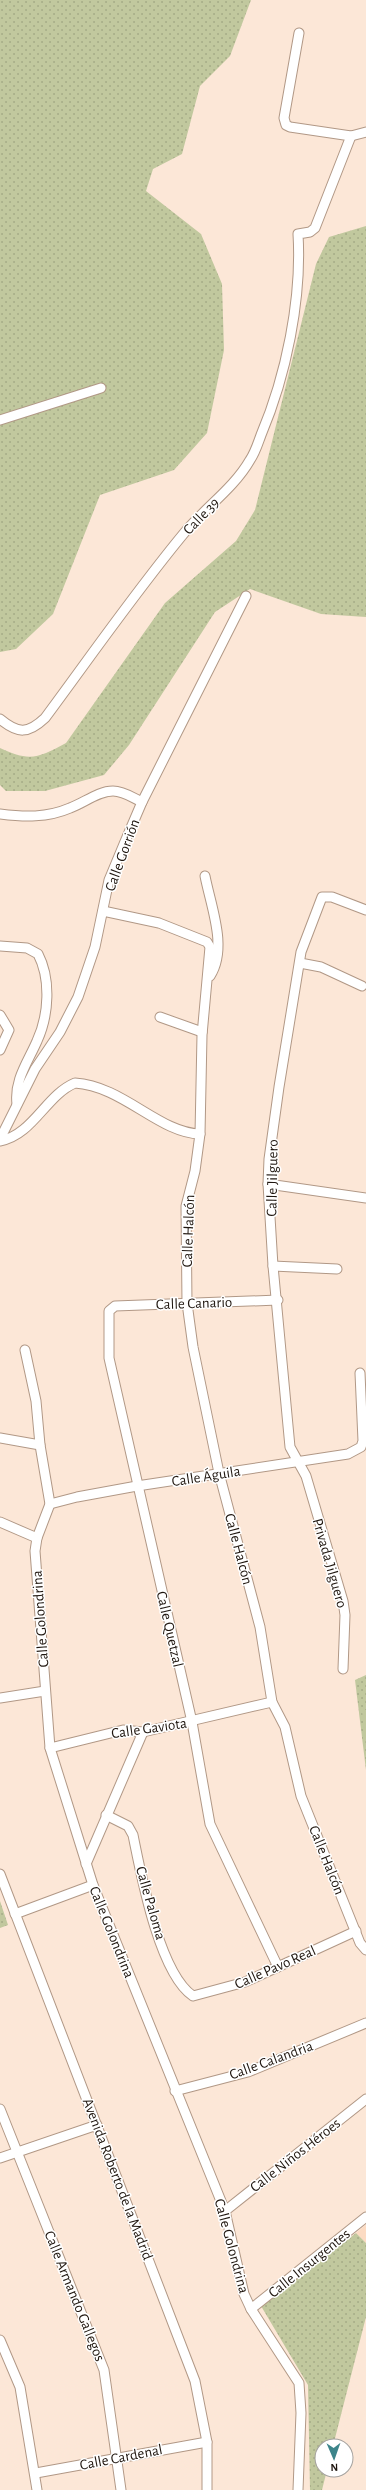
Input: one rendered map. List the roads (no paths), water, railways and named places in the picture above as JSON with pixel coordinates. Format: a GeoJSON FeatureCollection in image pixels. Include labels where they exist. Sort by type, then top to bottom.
{"type":"FeatureCollection","features":[{"type":"Feature","properties":{"kind":"street"},"geometry":{"type":"LineString","coordinates":[[299,33],[284,118],[286,125],[351,136],[365,129]]}},
{"type":"Feature","properties":{"kind":"street","name":"Calle 39"},"geometry":{"type":"LineString","coordinates":[[0,719],[9,726],[24,730],[34,728],[45,718],[186,531],[224,493],[250,460],[274,404],[281,377],[295,306],[299,268],[298,234],[310,232],[315,228],[351,136]]}},
{"type":"Feature","properties":{"kind":"street"},"geometry":{"type":"LineString","coordinates":[[0,420],[101,388]]}},
{"type":"Feature","properties":{"kind":"street","name":"Calle Gorrión"},"geometry":{"type":"LineString","coordinates":[[0,1140],[35,1069],[60,1032],[78,997],[93,954],[109,880],[142,802],[246,596]]}},
{"type":"Feature","properties":{"kind":"street"},"geometry":{"type":"LineString","coordinates":[[0,814],[23,817],[47,815],[70,808],[100,794],[112,791],[122,792],[142,802]]}},
{"type":"Feature","properties":{"kind":"street"},"geometry":{"type":"LineString","coordinates":[[204,876],[219,945],[217,966],[209,977]]}},
{"type":"Feature","properties":{"kind":"street","name":"Calle Jilguero"},"geometry":{"type":"LineString","coordinates":[[297,1462],[290,1447],[278,1300],[273,1266],[268,1184],[269,1159],[279,1087],[302,952],[322,897],[332,897],[366,910]]}},
{"type":"Feature","properties":{"kind":"street","name":"Calle Halcón"},"geometry":{"type":"LineString","coordinates":[[103,911],[159,923],[206,942],[210,947],[209,977],[202,1032],[200,1134],[195,1171],[186,1206],[187,1303],[199,1380],[219,1473],[260,1627],[272,1702],[285,1727],[301,1796],[356,1931],[366,1950]]}},
{"type":"Feature","properties":{"kind":"street"},"geometry":{"type":"LineString","coordinates":[[0,946],[27,948],[38,954],[46,977],[44,1020],[38,1040],[19,1080],[16,1092],[17,1104]]}},
{"type":"Feature","properties":{"kind":"street"},"geometry":{"type":"LineString","coordinates":[[300,963],[321,967],[362,986]]}},
{"type":"Feature","properties":{"kind":"street"},"geometry":{"type":"LineString","coordinates":[[0,1015],[9,1030],[0,1050]]}},
{"type":"Feature","properties":{"kind":"street"},"geometry":{"type":"LineString","coordinates":[[160,1017],[202,1032]]}},
{"type":"Feature","properties":{"kind":"street"},"geometry":{"type":"LineString","coordinates":[[0,1140],[13,1136],[26,1126],[54,1096],[75,1083],[105,1089],[179,1130],[200,1134]]}},
{"type":"Feature","properties":{"kind":"street"},"geometry":{"type":"LineString","coordinates":[[268,1184],[366,1198]]}},
{"type":"Feature","properties":{"kind":"street"},"geometry":{"type":"LineString","coordinates":[[273,1266],[337,1269]]}},
{"type":"Feature","properties":{"kind":"street","name":"Calle Canario"},"geometry":{"type":"LineString","coordinates":[[111,1307],[278,1300]]}},
{"type":"Feature","properties":{"kind":"street","name":"Calle Quetzal"},"geometry":{"type":"LineString","coordinates":[[111,1307],[109,1311],[109,1358],[192,1722],[210,1824],[278,1967]]}},
{"type":"Feature","properties":{"kind":"street"},"geometry":{"type":"LineString","coordinates":[[25,1350],[36,1400],[40,1445],[50,1504]]}},
{"type":"Feature","properties":{"kind":"street","name":"Calle Águila"},"geometry":{"type":"LineString","coordinates":[[50,1504],[77,1497],[137,1486],[348,1454],[361,1447],[360,1373]]}},
{"type":"Feature","properties":{"kind":"street"},"geometry":{"type":"LineString","coordinates":[[0,1438],[40,1445]]}},
{"type":"Feature","properties":{"kind":"street","name":"Privada Jilguero"},"geometry":{"type":"LineString","coordinates":[[297,1462],[306,1476],[343,1601],[345,1615],[343,1669]]}},
{"type":"Feature","properties":{"kind":"street","name":"Calle Golondrina"},"geometry":{"type":"LineString","coordinates":[[50,1504],[36,1538],[35,1551],[50,1748],[93,1885],[175,2092],[225,2211],[237,2269],[251,2309],[298,2383],[301,2413],[298,2490]]}},
{"type":"Feature","properties":{"kind":"street"},"geometry":{"type":"LineString","coordinates":[[0,1522],[36,1538]]}},
{"type":"Feature","properties":{"kind":"street"},"geometry":{"type":"LineString","coordinates":[[0,1698],[45,1691]]}},
{"type":"Feature","properties":{"kind":"street","name":"Calle Gaviota"},"geometry":{"type":"LineString","coordinates":[[50,1748],[123,1730],[143,1732],[192,1722],[272,1702]]}},
{"type":"Feature","properties":{"kind":"street"},"geometry":{"type":"LineString","coordinates":[[86,1864],[143,1732]]}},
{"type":"Feature","properties":{"kind":"street","name":"Calle Paloma"},"geometry":{"type":"LineString","coordinates":[[106,1815],[128,1826],[133,1835],[152,1918],[181,1986],[193,1996]]}},
{"type":"Feature","properties":{"kind":"street","name":"Avenida Roberto de la Madrid"},"geometry":{"type":"LineString","coordinates":[[0,1874],[2,1888],[15,1914],[194,2381],[207,2442],[207,2490]]}},
{"type":"Feature","properties":{"kind":"street"},"geometry":{"type":"LineString","coordinates":[[15,1914],[93,1885]]}},
{"type":"Feature","properties":{"kind":"street","name":"Calle Pavo Real"},"geometry":{"type":"LineString","coordinates":[[193,1996],[244,1982],[356,1931]]}},
{"type":"Feature","properties":{"kind":"street","name":"Calle Calandria"},"geometry":{"type":"LineString","coordinates":[[175,2092],[248,2072],[366,2024]]}},
{"type":"Feature","properties":{"kind":"street","name":"Calle Niños Héroes"},"geometry":{"type":"LineString","coordinates":[[225,2211],[366,2099]]}},
{"type":"Feature","properties":{"kind":"street","name":"Calle Armando Gallegos"},"geometry":{"type":"LineString","coordinates":[[0,2109],[104,2370],[121,2490]]}},
{"type":"Feature","properties":{"kind":"street"},"geometry":{"type":"LineString","coordinates":[[0,2158],[97,2125]]}},
{"type":"Feature","properties":{"kind":"street","name":"Calle Insurgentes"},"geometry":{"type":"LineString","coordinates":[[251,2309],[366,2216]]}},
{"type":"Feature","properties":{"kind":"street"},"geometry":{"type":"LineString","coordinates":[[0,2340],[20,2387],[36,2473],[37,2490]]}},
{"type":"Feature","properties":{"kind":"street","name":"Calle Cardenal"},"geometry":{"type":"LineString","coordinates":[[36,2473],[207,2442]]}}]}
